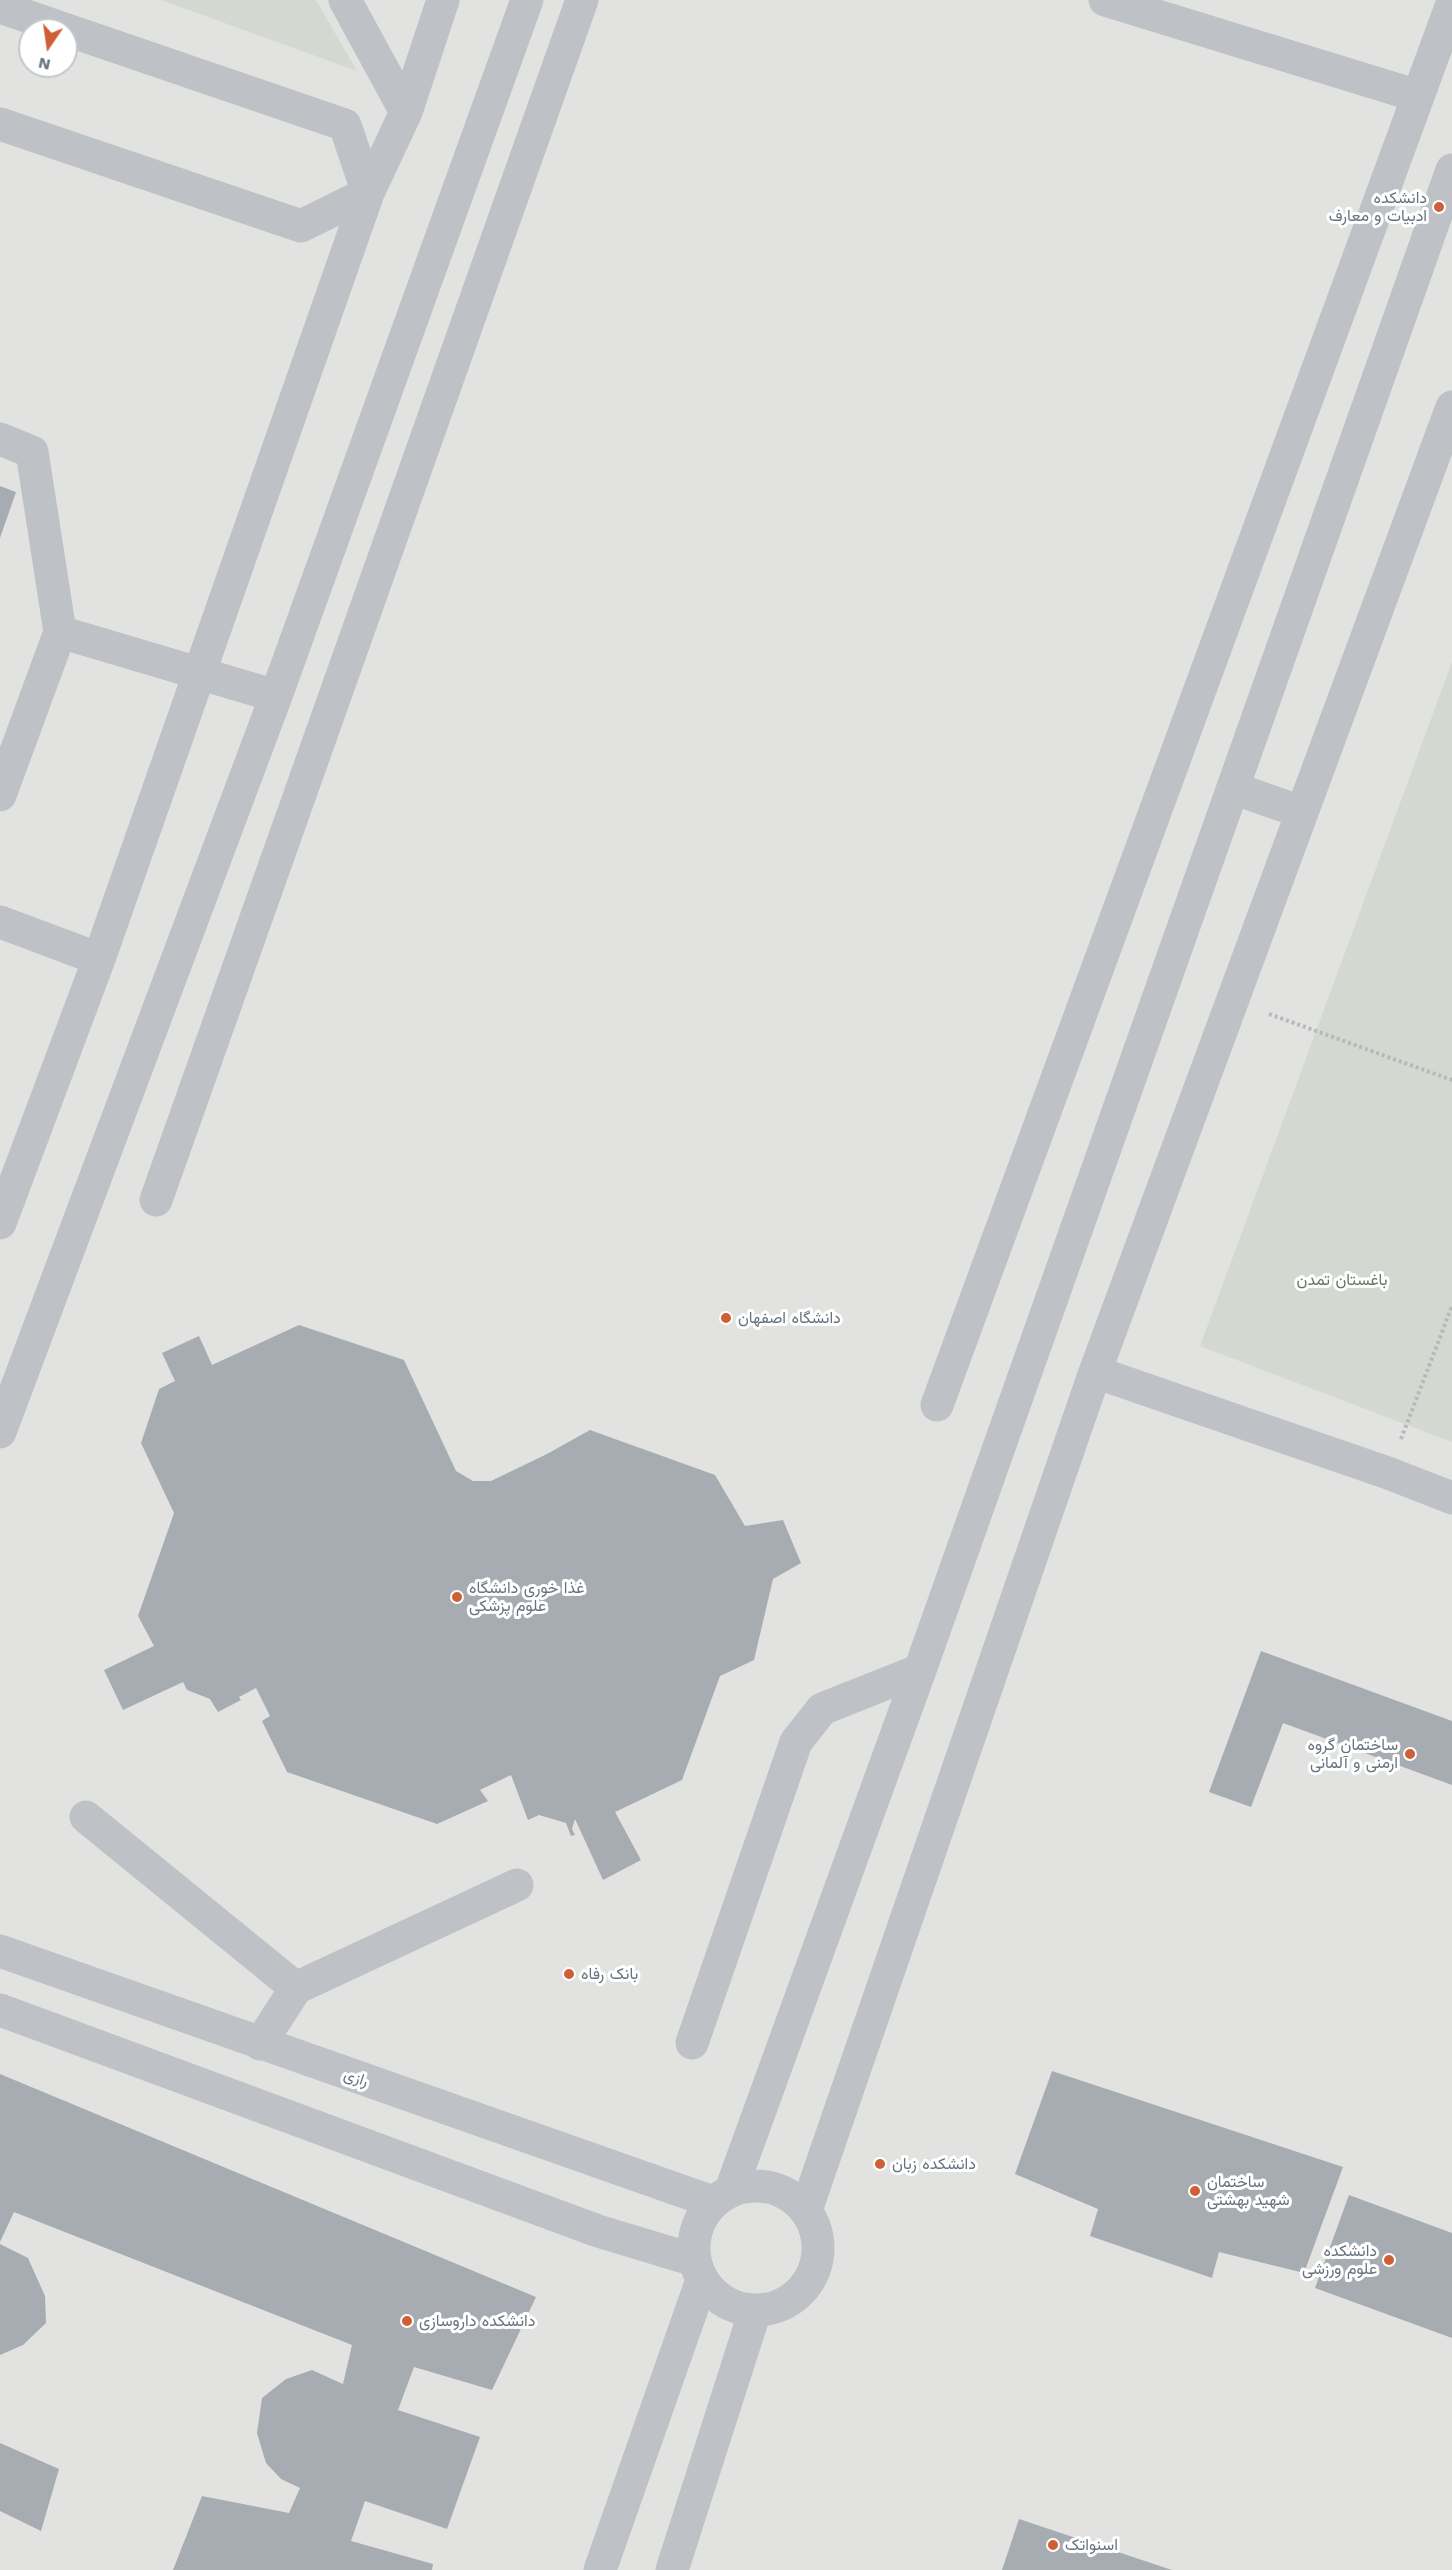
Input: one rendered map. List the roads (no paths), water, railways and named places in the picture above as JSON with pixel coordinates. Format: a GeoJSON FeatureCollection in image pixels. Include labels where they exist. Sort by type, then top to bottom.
{"type":"FeatureCollection","features":[{"type":"Feature","properties":{"kind":"street"},"geometry":{"type":"LineString","coordinates":[[345,0],[406,112]]}},
{"type":"Feature","properties":{"kind":"street"},"geometry":{"type":"LineString","coordinates":[[0,1223],[99,959],[368,193],[406,112],[443,0]]}},
{"type":"Feature","properties":{"kind":"street"},"geometry":{"type":"LineString","coordinates":[[0,1432],[276,696],[527,0]]}},
{"type":"Feature","properties":{"kind":"street"},"geometry":{"type":"LineString","coordinates":[[156,1200],[582,0]]}},
{"type":"Feature","properties":{"kind":"street"},"geometry":{"type":"LineString","coordinates":[[1105,0],[1418,96]]}},
{"type":"Feature","properties":{"kind":"street"},"geometry":{"type":"LineString","coordinates":[[937,1405],[1452,4]]}},
{"type":"Feature","properties":{"kind":"street"},"geometry":{"type":"LineString","coordinates":[[0,7],[345,125],[368,193]]}},
{"type":"Feature","properties":{"kind":"street"},"geometry":{"type":"LineString","coordinates":[[0,124],[302,226],[368,193]]}},
{"type":"Feature","properties":{"kind":"street"},"geometry":{"type":"LineString","coordinates":[[722,2196],[752,2186],[773,2188],[791,2196],[806,2210],[815,2228],[819,2248],[816,2267],[807,2285],[792,2299],[774,2308],[755,2311],[734,2307],[716,2296],[698,2270],[693,2238],[700,2218],[722,2196],[920,1670],[1452,170]]}},
{"type":"Feature","properties":{"kind":"street"},"geometry":{"type":"LineString","coordinates":[[806,2210],[1095,1372],[1231,1000],[1450,417]]}},
{"type":"Feature","properties":{"kind":"street"},"geometry":{"type":"LineString","coordinates":[[0,439],[32,452],[60,632],[0,795]]}},
{"type":"Feature","properties":{"kind":"street"},"geometry":{"type":"LineString","coordinates":[[60,632],[276,696]]}},
{"type":"Feature","properties":{"kind":"street"},"geometry":{"type":"LineString","coordinates":[[1233,788],[1301,812]]}},
{"type":"Feature","properties":{"kind":"street"},"geometry":{"type":"LineString","coordinates":[[0,922],[99,959]]}},
{"type":"Feature","properties":{"kind":"street"},"geometry":{"type":"LineString","coordinates":[[1095,1372],[1388,1473],[1452,1498]]}},
{"type":"Feature","properties":{"kind":"street"},"geometry":{"type":"LineString","coordinates":[[692,2043],[796,1742],[822,1709],[920,1670]]}},
{"type":"Feature","properties":{"kind":"street"},"geometry":{"type":"LineString","coordinates":[[86,1817],[296,1988]]}},
{"type":"Feature","properties":{"kind":"street"},"geometry":{"type":"LineString","coordinates":[[260,2044],[296,1988],[517,1885]]}},
{"type":"Feature","properties":{"kind":"street","name":"رازی"},"geometry":{"type":"LineString","coordinates":[[0,1951],[260,2044],[722,2196]]}},
{"type":"Feature","properties":{"kind":"street"},"geometry":{"type":"LineString","coordinates":[[0,2010],[698,2270]]}},
{"type":"Feature","properties":{"kind":"street"},"geometry":{"type":"LineString","coordinates":[[600,2570],[698,2270]]}},
{"type":"Feature","properties":{"kind":"street"},"geometry":{"type":"LineString","coordinates":[[672,2570],[755,2311]]}},
{"type":"Feature","properties":{"kind":"place","name":"دانشکده ادبیات و معارف"},"geometry":{"type":"Point","coordinates":[1439,207]}},
{"type":"Feature","properties":{"kind":"place","name":"دانشگاه اصفهان"},"geometry":{"type":"Point","coordinates":[726,1318]}},
{"type":"Feature","properties":{"kind":"place","name":"غذا خوری دانشگاه علوم پزشکی"},"geometry":{"type":"Point","coordinates":[457,1597]}},
{"type":"Feature","properties":{"kind":"place","name":"ساختمان گروه ارمنی و آلمانی"},"geometry":{"type":"Point","coordinates":[1410,1754]}},
{"type":"Feature","properties":{"kind":"place","name":"بانک رفاه"},"geometry":{"type":"Point","coordinates":[569,1974]}},
{"type":"Feature","properties":{"kind":"place","name":"دانشکده زبان"},"geometry":{"type":"Point","coordinates":[880,2164]}},
{"type":"Feature","properties":{"kind":"place","name":"ساختمان شهید بهشتی"},"geometry":{"type":"Point","coordinates":[1195,2191]}},
{"type":"Feature","properties":{"kind":"place","name":"دانشکده علوم ورزشی"},"geometry":{"type":"Point","coordinates":[1389,2260]}},
{"type":"Feature","properties":{"kind":"place","name":"دانشکده داروسازی"},"geometry":{"type":"Point","coordinates":[407,2321]}},
{"type":"Feature","properties":{"kind":"place","name":"اسنواتک"},"geometry":{"type":"Point","coordinates":[1053,2545]}},
{"type":"Feature","properties":{"kind":"park label","name":"باغستان تمدن"},"geometry":{"type":"Point","coordinates":[1342,1280]}}]}
